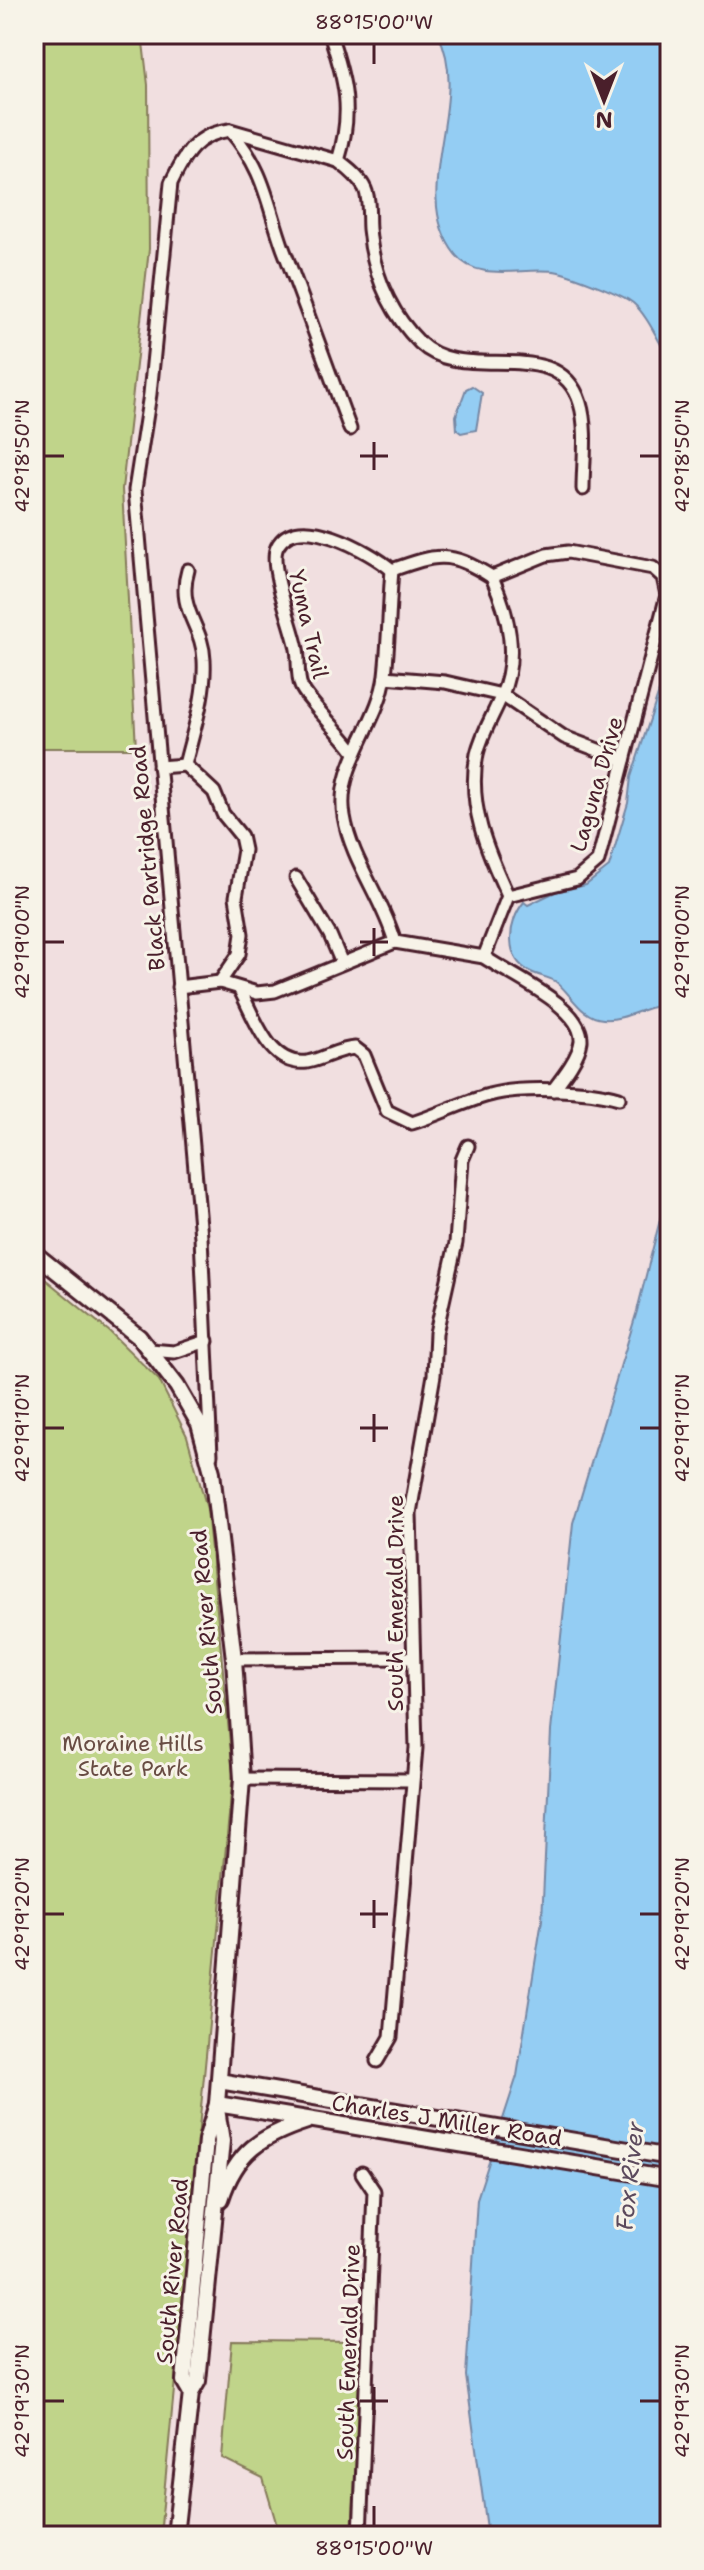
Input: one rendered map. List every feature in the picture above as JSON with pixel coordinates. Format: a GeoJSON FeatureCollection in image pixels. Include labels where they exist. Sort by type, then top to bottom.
{"type":"FeatureCollection","features":[{"type":"Feature","properties":{"kind":"street"},"geometry":{"type":"LineString","coordinates":[[330,34],[347,98],[348,128],[338,161]]}},
{"type":"Feature","properties":{"kind":"street"},"geometry":{"type":"LineString","coordinates":[[230,130],[338,161],[366,189],[377,273],[392,308],[425,348],[443,358],[468,363],[532,364],[553,369],[567,378],[580,402],[583,421],[583,489]]}},
{"type":"Feature","properties":{"kind":"street"},"geometry":{"type":"LineString","coordinates":[[230,130],[249,153],[264,182],[276,227],[350,429]]}},
{"type":"Feature","properties":{"kind":"street","name":"Black Partridge Road"},"geometry":{"type":"LineString","coordinates":[[212,1472],[207,1341],[159,767],[142,603],[135,490],[150,394],[171,183],[186,152],[214,132],[230,130]]}},
{"type":"Feature","properties":{"kind":"street","name":"Yuma Trail"},"geometry":{"type":"LineString","coordinates":[[355,753],[300,685],[297,650],[275,565],[276,548],[285,537],[304,533],[352,543],[392,570]]}},
{"type":"Feature","properties":{"kind":"street","name":"Laguna Drive"},"geometry":{"type":"LineString","coordinates":[[492,577],[546,555],[568,552],[653,568],[663,577],[667,595],[598,861],[577,879],[508,896]]}},
{"type":"Feature","properties":{"kind":"street"},"geometry":{"type":"LineString","coordinates":[[395,942],[386,910],[349,836],[343,813],[355,753],[385,677],[392,570],[434,555],[464,562],[492,577],[507,618],[512,657],[502,695],[481,736],[475,791],[486,849],[508,896],[484,957]]}},
{"type":"Feature","properties":{"kind":"street"},"geometry":{"type":"LineString","coordinates":[[185,765],[204,681],[204,655],[183,598],[188,570]]}},
{"type":"Feature","properties":{"kind":"street"},"geometry":{"type":"LineString","coordinates":[[385,677],[445,682],[502,695],[564,737],[624,760]]}},
{"type":"Feature","properties":{"kind":"street"},"geometry":{"type":"LineString","coordinates":[[159,767],[185,765],[214,792],[223,814],[241,836],[244,850],[236,897],[242,934],[239,954],[220,982]]}},
{"type":"Feature","properties":{"kind":"street"},"geometry":{"type":"LineString","coordinates":[[296,878],[330,935],[341,961]]}},
{"type":"Feature","properties":{"kind":"street"},"geometry":{"type":"LineString","coordinates":[[178,987],[220,982],[240,990],[275,991],[341,961],[395,942],[484,957],[566,1008],[577,1023],[581,1041],[568,1070],[553,1090]]}},
{"type":"Feature","properties":{"kind":"street"},"geometry":{"type":"LineString","coordinates":[[240,990],[273,1051],[288,1062],[308,1062],[342,1049],[355,1048],[364,1055],[387,1111],[412,1123],[491,1094],[553,1090],[600,1092],[619,1098]]}},
{"type":"Feature","properties":{"kind":"street","name":"South Emerald Drive"},"geometry":{"type":"LineString","coordinates":[[377,2061],[391,2037],[416,1748],[410,1513],[434,1375],[436,1333],[456,1243],[462,1160],[468,1146]]}},
{"type":"Feature","properties":{"kind":"street","name":"South River Road"},"geometry":{"type":"LineString","coordinates":[[34,1253],[139,1337],[150,1350],[177,1386],[199,1424],[212,1472],[234,1659],[242,1779],[217,2104],[206,2140],[184,2381],[191,2393]]}},
{"type":"Feature","properties":{"kind":"street"},"geometry":{"type":"LineString","coordinates":[[150,1350],[174,1352],[207,1341]]}},
{"type":"Feature","properties":{"kind":"street"},"geometry":{"type":"LineString","coordinates":[[234,1659],[412,1658]]}},
{"type":"Feature","properties":{"kind":"street"},"geometry":{"type":"LineString","coordinates":[[242,1779],[411,1780]]}},
{"type":"Feature","properties":{"kind":"street","name":"Charles J Miller Road"},"geometry":{"type":"LineString","coordinates":[[219,2081],[670,2157]]}},
{"type":"Feature","properties":{"kind":"street","name":"South River Road"},"geometry":{"type":"LineString","coordinates":[[175,2536],[191,2393],[198,2381],[222,2141],[217,2104]]}},
{"type":"Feature","properties":{"kind":"street","name":"Charles J Miller Road"},"geometry":{"type":"LineString","coordinates":[[217,2104],[670,2179]]}},
{"type":"Feature","properties":{"kind":"street"},"geometry":{"type":"LineString","coordinates":[[213,2226],[227,2183],[245,2152],[277,2130],[309,2120]]}},
{"type":"Feature","properties":{"kind":"street","name":"South Emerald Drive"},"geometry":{"type":"LineString","coordinates":[[360,2536],[374,2191],[362,2173]]}},
{"type":"Feature","properties":{"kind":"green space"},"geometry":{"type":"Polygon","coordinates":[[[34,34],[142,34],[148,85],[149,249],[122,489],[136,748],[34,748],[34,34]]]}},
{"type":"Feature","properties":{"kind":"green space","name":"Moraine Hills State Park"},"geometry":{"type":"Polygon","coordinates":[[[34,1270],[110,1332],[159,1380],[187,1436],[207,1509],[233,1773],[160,2536],[34,2536],[34,1270]]]}},
{"type":"Feature","properties":{"kind":"green space"},"geometry":{"type":"Polygon","coordinates":[[[232,2341],[362,2342],[352,2536],[280,2536],[263,2478],[222,2458],[232,2341]]]}},
{"type":"Feature","properties":{"kind":"water"},"geometry":{"type":"Polygon","coordinates":[[[438,34],[670,34],[670,360],[644,315],[633,303],[619,295],[559,272],[476,269],[455,254],[442,229],[437,202],[437,174],[449,88],[447,60],[438,34]]]}},
{"type":"Feature","properties":{"kind":"water"},"geometry":{"type":"Polygon","coordinates":[[[472,386],[482,393],[476,430],[461,433],[457,430],[456,416],[466,389],[472,386]]]}},
{"type":"Feature","properties":{"kind":"water"},"geometry":{"type":"Polygon","coordinates":[[[670,658],[670,1004],[620,1018],[595,1018],[582,1010],[555,981],[522,966],[512,949],[514,919],[524,902],[528,905],[555,892],[586,885],[609,867],[628,803],[631,777],[670,658]]]}},
{"type":"Feature","properties":{"kind":"water","name":"Fox River"},"geometry":{"type":"Polygon","coordinates":[[[670,1180],[670,2536],[488,2536],[466,2376],[477,2199],[517,2076],[542,1920],[551,1731],[573,1523],[637,1311],[670,1180]]]}}]}
